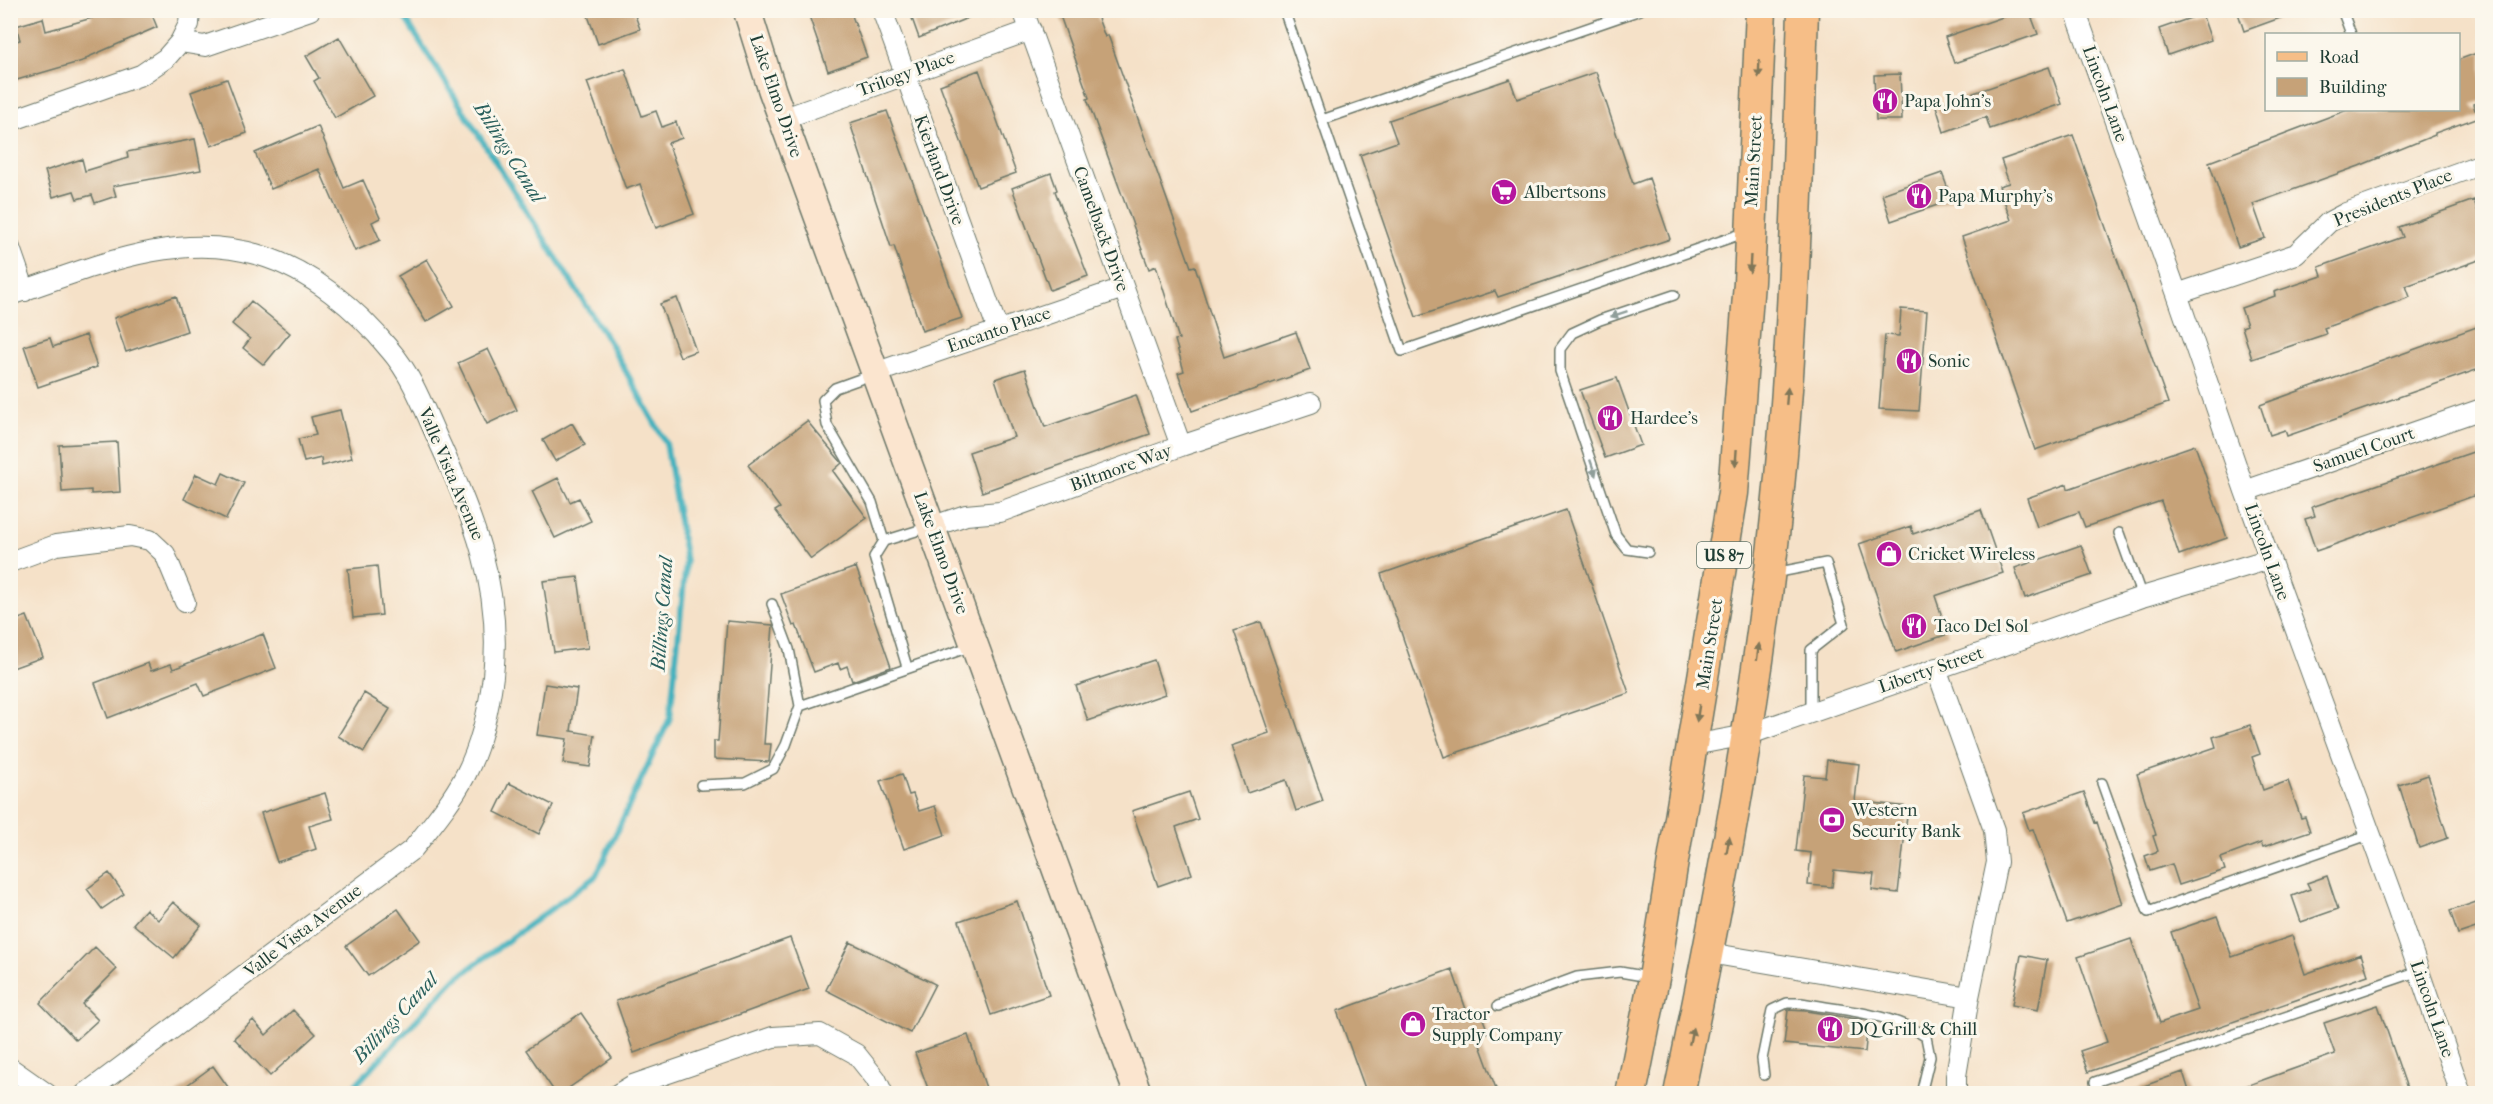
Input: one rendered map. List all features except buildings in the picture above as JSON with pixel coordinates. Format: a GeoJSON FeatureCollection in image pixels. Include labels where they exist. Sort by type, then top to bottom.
{"type":"FeatureCollection","features":[{"type":"Feature","properties":{"kind":"main road","name":"Lake Elmo Drive"},"geometry":{"type":"LineString","coordinates":[[747,10],[782,119],[1138,1094]]}},
{"type":"Feature","properties":{"kind":"main road","name":"Main Street"},"geometry":{"type":"LineString","coordinates":[[1631,1094],[1654,978],[1694,745],[1733,493],[1751,231],[1761,10]]}},
{"type":"Feature","properties":{"kind":"main road","name":"US 87"},"geometry":{"type":"LineString","coordinates":[[1679,1094],[1708,953],[1747,735],[1778,500],[1795,292],[1803,10]]}},
{"type":"Feature","properties":{"kind":"street"},"geometry":{"type":"LineString","coordinates":[[10,121],[141,75],[166,58],[180,42],[189,24],[190,10]]}},
{"type":"Feature","properties":{"kind":"street"},"geometry":{"type":"LineString","coordinates":[[180,42],[206,46],[310,10]]}},
{"type":"Feature","properties":{"kind":"street","name":"Kierland Drive"},"geometry":{"type":"LineString","coordinates":[[882,10],[998,330]]}},
{"type":"Feature","properties":{"kind":"street","name":"Camelback Drive"},"geometry":{"type":"LineString","coordinates":[[1023,10],[1181,446]]}},
{"type":"Feature","properties":{"kind":"street","name":"Lincoln Lane"},"geometry":{"type":"LineString","coordinates":[[2075,10],[2245,492],[2420,971],[2461,1094]]}},
{"type":"Feature","properties":{"kind":"street","name":"Trilogy Place"},"geometry":{"type":"LineString","coordinates":[[782,119],[1031,30]]}},
{"type":"Feature","properties":{"kind":"street","name":"Presidents Place"},"geometry":{"type":"LineString","coordinates":[[2177,294],[2296,254],[2329,222],[2346,213],[2482,164]]}},
{"type":"Feature","properties":{"kind":"street","name":"Valle Vista Avenue"},"geometry":{"type":"LineString","coordinates":[[18,293],[115,259],[163,250],[210,247],[259,255],[308,277],[353,309],[392,351],[417,393],[465,498],[490,579],[495,628],[493,675],[483,727],[467,772],[440,815],[413,849],[85,1094]]}},
{"type":"Feature","properties":{"kind":"street"},"geometry":{"type":"LineString","coordinates":[[10,248],[18,293]]}},
{"type":"Feature","properties":{"kind":"street","name":"Encanto Place"},"geometry":{"type":"LineString","coordinates":[[875,374],[1123,288]]}},
{"type":"Feature","properties":{"kind":"street","name":"Biltmore Way"},"geometry":{"type":"LineString","coordinates":[[931,527],[966,515],[1000,512],[1181,446],[1311,403]]}},
{"type":"Feature","properties":{"kind":"street","name":"Samuel Court"},"geometry":{"type":"LineString","coordinates":[[2245,492],[2482,409]]}},
{"type":"Feature","properties":{"kind":"street"},"geometry":{"type":"LineString","coordinates":[[10,562],[56,545],[129,536],[150,540],[165,554],[185,602]]}},
{"type":"Feature","properties":{"kind":"street","name":"Liberty Street"},"geometry":{"type":"LineString","coordinates":[[1694,745],[1747,735],[2142,597],[2270,559]]}},
{"type":"Feature","properties":{"kind":"street"},"geometry":{"type":"LineString","coordinates":[[1936,668],[1994,830],[1997,862],[1969,997],[1956,1076],[1956,1094]]}},
{"type":"Feature","properties":{"kind":"street"},"geometry":{"type":"LineString","coordinates":[[1708,953],[1969,997]]}},
{"type":"Feature","properties":{"kind":"street"},"geometry":{"type":"LineString","coordinates":[[618,1094],[633,1085],[773,1037],[820,1034],[856,1054],[876,1079],[882,1094]]}},
{"type":"Feature","properties":{"kind":"street"},"geometry":{"type":"LineString","coordinates":[[10,1068],[46,1094]]}},
{"type":"Feature","properties":{"kind":"lane"},"geometry":{"type":"LineString","coordinates":[[1284,10],[1402,351],[1751,231]]}},
{"type":"Feature","properties":{"kind":"lane"},"geometry":{"type":"LineString","coordinates":[[1322,120],[1640,10]]}},
{"type":"Feature","properties":{"kind":"lane"},"geometry":{"type":"LineString","coordinates":[[2342,10],[2350,33]]}},
{"type":"Feature","properties":{"kind":"lane"},"geometry":{"type":"LineString","coordinates":[[1648,552],[1627,549],[1616,535],[1560,371],[1560,349],[1572,333],[1600,320],[1674,295]]}},
{"type":"Feature","properties":{"kind":"lane"},"geometry":{"type":"LineString","coordinates":[[875,374],[835,388],[823,400],[826,425],[872,502],[884,541]]}},
{"type":"Feature","properties":{"kind":"lane"},"geometry":{"type":"LineString","coordinates":[[907,667],[874,557],[884,541],[931,527]]}},
{"type":"Feature","properties":{"kind":"lane"},"geometry":{"type":"LineString","coordinates":[[2119,533],[2142,597]]}},
{"type":"Feature","properties":{"kind":"lane"},"geometry":{"type":"LineString","coordinates":[[1769,574],[1826,563],[1844,624],[1811,650],[1811,712]]}},
{"type":"Feature","properties":{"kind":"lane"},"geometry":{"type":"LineString","coordinates":[[701,785],[745,783],[772,769],[786,745],[800,706],[789,649],[772,604]]}},
{"type":"Feature","properties":{"kind":"lane"},"geometry":{"type":"LineString","coordinates":[[800,706],[974,645]]}},
{"type":"Feature","properties":{"kind":"lane"},"geometry":{"type":"LineString","coordinates":[[2102,783],[2148,912],[2371,834]]}},
{"type":"Feature","properties":{"kind":"lane"},"geometry":{"type":"LineString","coordinates":[[2099,1094],[2095,1082],[2420,971]]}},
{"type":"Feature","properties":{"kind":"lane"},"geometry":{"type":"LineString","coordinates":[[1498,1006],[1585,976],[1620,972],[1654,978]]}},
{"type":"Feature","properties":{"kind":"lane"},"geometry":{"type":"LineString","coordinates":[[1764,1075],[1762,1059],[1772,1010],[1787,1003],[1801,1003],[1884,1018],[1913,1027],[1926,1036],[1930,1057],[1921,1094]]}},
{"type":"Feature","properties":{"kind":"waterway","name":"Billings Canal"},"geometry":{"type":"LineString","coordinates":[[347,1094],[454,980],[596,876],[670,718],[686,562],[666,443],[611,345],[400,10]]}},
{"type":"Feature","properties":{"kind":"place","name":"Papa John's"},"geometry":{"type":"Point","coordinates":[1885,101]}},
{"type":"Feature","properties":{"kind":"place","name":"Albertsons"},"geometry":{"type":"Point","coordinates":[1504,192]}},
{"type":"Feature","properties":{"kind":"place","name":"Papa Murphy's"},"geometry":{"type":"Point","coordinates":[1919,196]}},
{"type":"Feature","properties":{"kind":"place","name":"Sonic"},"geometry":{"type":"Point","coordinates":[1909,361]}},
{"type":"Feature","properties":{"kind":"place","name":"Hardee's"},"geometry":{"type":"Point","coordinates":[1610,418]}},
{"type":"Feature","properties":{"kind":"place","name":"Cricket Wireless"},"geometry":{"type":"Point","coordinates":[1889,554]}},
{"type":"Feature","properties":{"kind":"place","name":"Taco Del Sol"},"geometry":{"type":"Point","coordinates":[1914,626]}},
{"type":"Feature","properties":{"kind":"place","name":"Western Security Bank"},"geometry":{"type":"Point","coordinates":[1832,820]}},
{"type":"Feature","properties":{"kind":"place","name":"Tractor Supply Company"},"geometry":{"type":"Point","coordinates":[1413,1024]}},
{"type":"Feature","properties":{"kind":"place","name":"DQ Grill & Chill"},"geometry":{"type":"Point","coordinates":[1830,1029]}}]}
